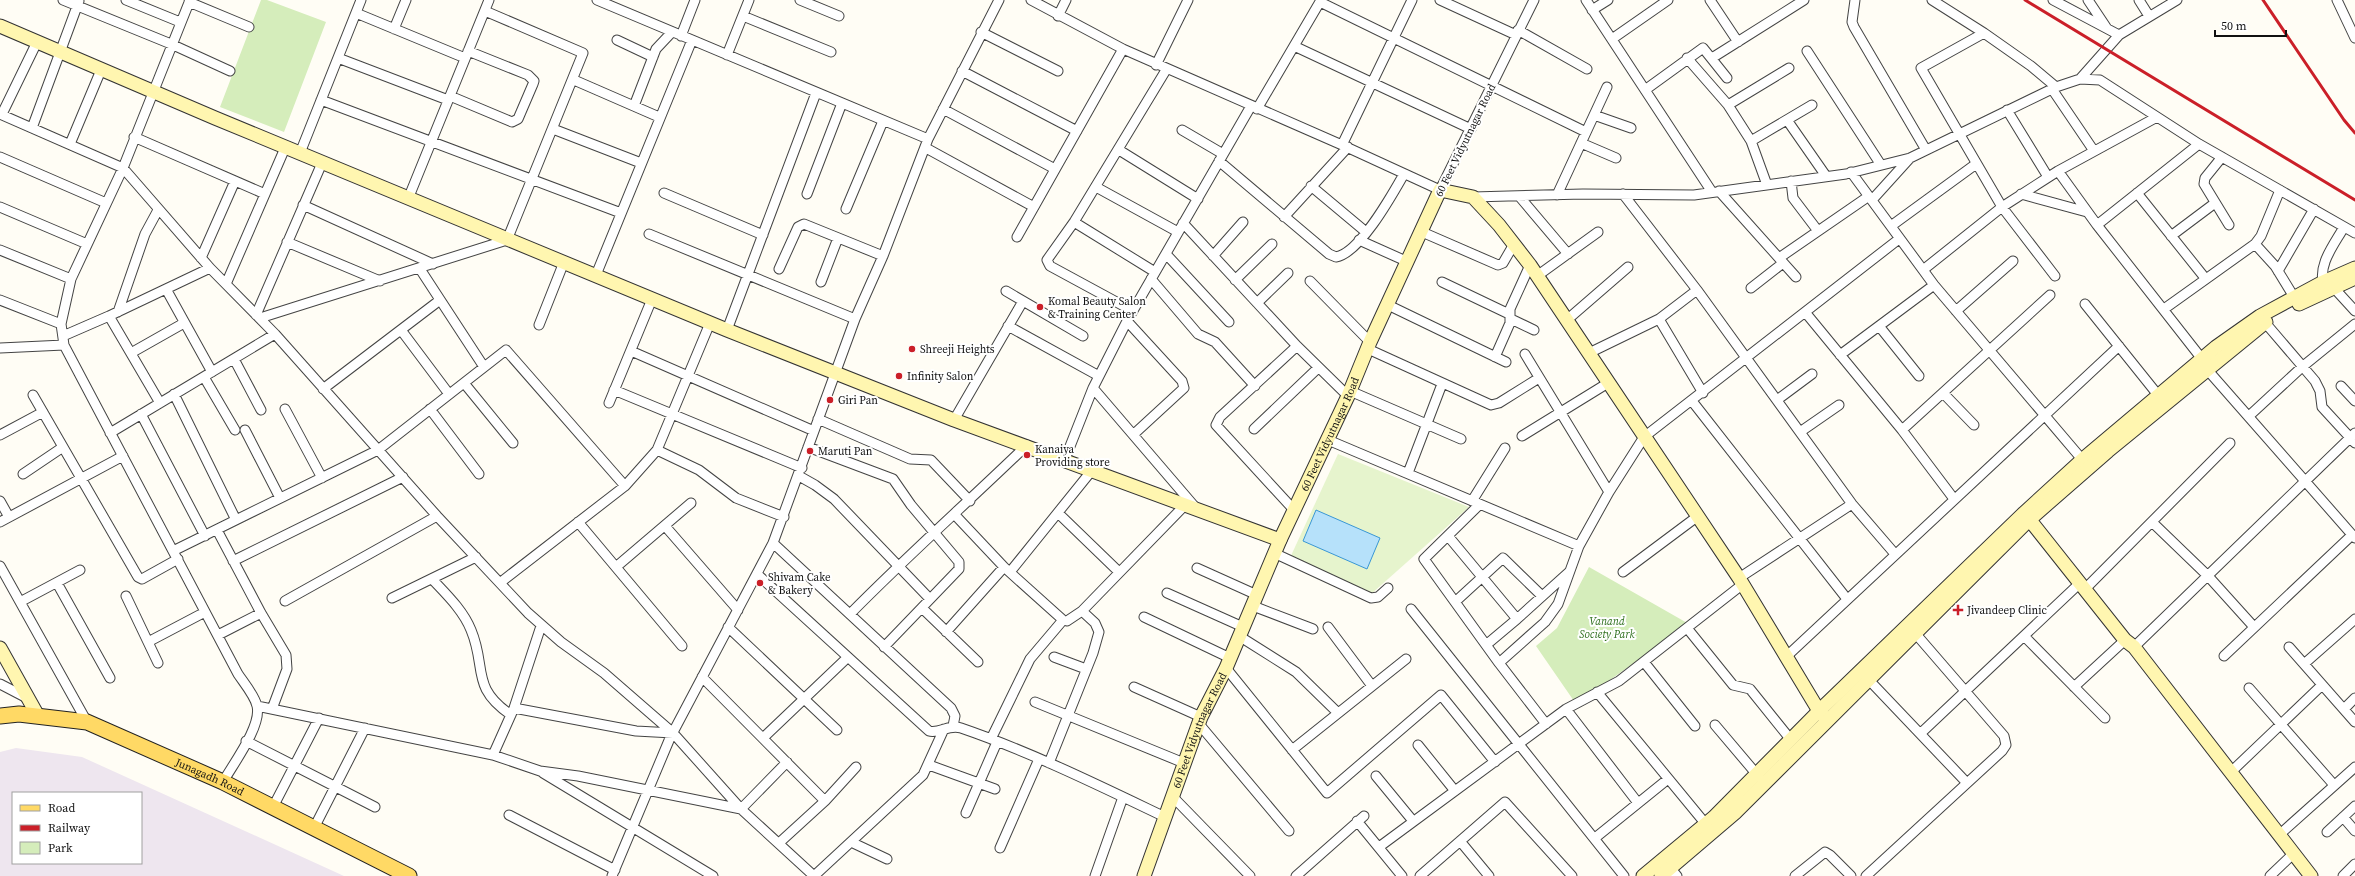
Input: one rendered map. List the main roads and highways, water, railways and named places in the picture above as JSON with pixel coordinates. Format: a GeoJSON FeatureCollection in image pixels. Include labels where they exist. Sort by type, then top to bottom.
{"type":"FeatureCollection","features":[{"type":"Feature","properties":{"kind":"main road","name":"Junagadh Road"},"geometry":{"type":"LineString","coordinates":[[0,716],[19,714],[87,722],[223,782],[409,876]]}},
{"type":"Feature","properties":{"kind":"water"},"geometry":{"type":"Polygon","coordinates":[[[1316,510],[1380,538],[1367,569],[1303,541],[1316,510]]]}},
{"type":"Feature","properties":{"kind":"railway"},"geometry":{"type":"LineString","coordinates":[[2025,0],[2355,200]]}},
{"type":"Feature","properties":{"kind":"railway"},"geometry":{"type":"LineString","coordinates":[[2263,0],[2344,120],[2355,133]]}},
{"type":"Feature","properties":{"kind":"place","name":"Komal Beauty Salon & Training Center"},"geometry":{"type":"Point","coordinates":[1040,307]}},
{"type":"Feature","properties":{"kind":"place","name":"Shreeji Heights"},"geometry":{"type":"Point","coordinates":[912,349]}},
{"type":"Feature","properties":{"kind":"place","name":"Infinity Salon"},"geometry":{"type":"Point","coordinates":[899,376]}},
{"type":"Feature","properties":{"kind":"place","name":"Giri Pan"},"geometry":{"type":"Point","coordinates":[830,400]}},
{"type":"Feature","properties":{"kind":"place","name":"Maruti Pan"},"geometry":{"type":"Point","coordinates":[810,451]}},
{"type":"Feature","properties":{"kind":"place","name":"Kanaiya Providing store"},"geometry":{"type":"Point","coordinates":[1027,455]}},
{"type":"Feature","properties":{"kind":"place","name":"Shivam Cake & Bakery"},"geometry":{"type":"Point","coordinates":[760,583]}},
{"type":"Feature","properties":{"kind":"place","name":"Jivandeep Clinic"},"geometry":{"type":"Point","coordinates":[1958,610]}},
{"type":"Feature","properties":{"kind":"park label","name":"Vanand Society Park"},"geometry":{"type":"Point","coordinates":[1607,627]}}]}
